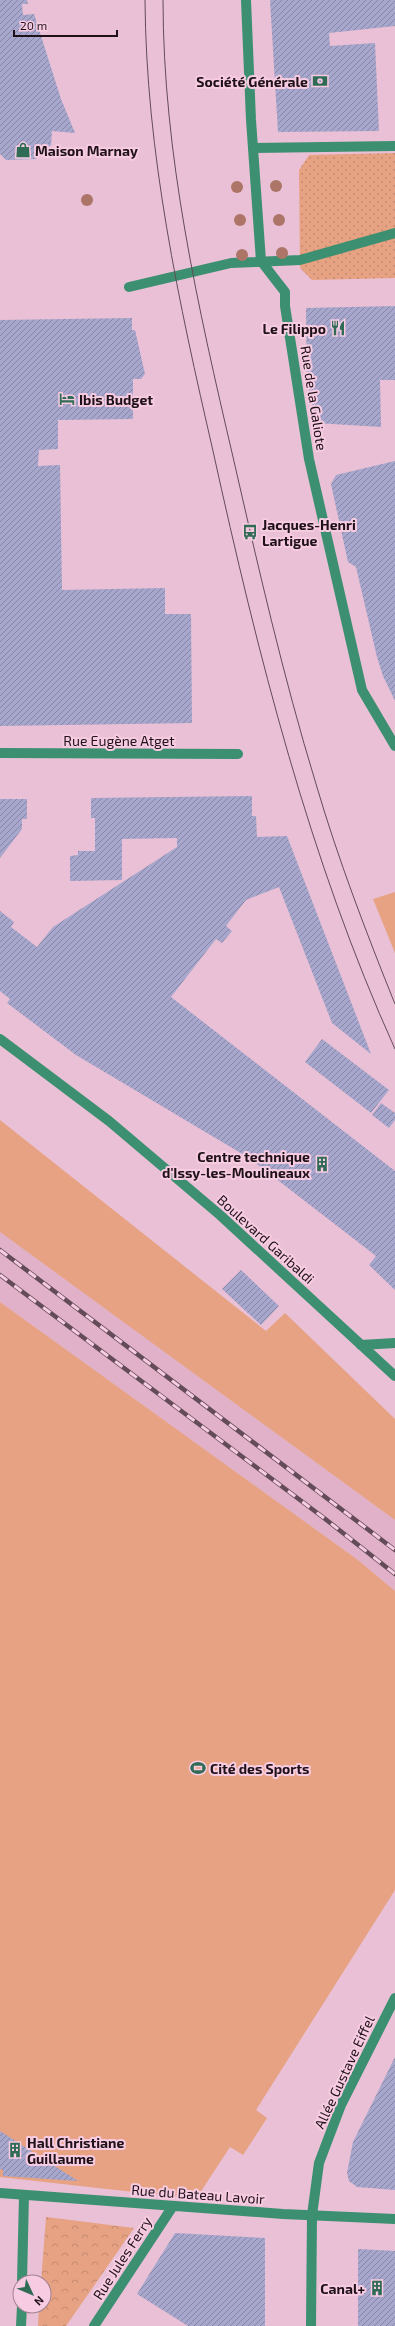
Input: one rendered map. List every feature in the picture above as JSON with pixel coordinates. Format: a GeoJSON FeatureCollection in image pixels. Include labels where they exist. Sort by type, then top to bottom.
{"type":"FeatureCollection","features":[{"type":"Feature","properties":{"kind":"street"},"geometry":{"type":"LineString","coordinates":[[246,0],[253,148],[261,261]]}},
{"type":"Feature","properties":{"kind":"street"},"geometry":{"type":"LineString","coordinates":[[253,148],[395,146]]}},
{"type":"Feature","properties":{"kind":"street"},"geometry":{"type":"LineString","coordinates":[[128,287],[231,263],[300,260],[395,233]]}},
{"type":"Feature","properties":{"kind":"street","name":"Rue de la Galiote"},"geometry":{"type":"LineString","coordinates":[[261,261],[285,292],[285,306],[309,459],[362,690],[395,746]]}},
{"type":"Feature","properties":{"kind":"street","name":"Rue Eugène Atget"},"geometry":{"type":"LineString","coordinates":[[0,753],[238,754]]}},
{"type":"Feature","properties":{"kind":"street","name":"Boulevard Garibaldi"},"geometry":{"type":"LineString","coordinates":[[0,1039],[108,1121],[220,1215],[395,1376]]}},
{"type":"Feature","properties":{"kind":"street"},"geometry":{"type":"LineString","coordinates":[[361,1345],[395,1343]]}},
{"type":"Feature","properties":{"kind":"street","name":"Allée Gustave Eiffel"},"geometry":{"type":"LineString","coordinates":[[312,2326],[312,2215],[322,2155],[341,2105],[395,1998]]}},
{"type":"Feature","properties":{"kind":"street","name":"Rue du Bateau Lavoir"},"geometry":{"type":"LineString","coordinates":[[0,2194],[312,2215],[395,2219]]}},
{"type":"Feature","properties":{"kind":"street"},"geometry":{"type":"LineString","coordinates":[[22,2274],[24,2195]]}},
{"type":"Feature","properties":{"kind":"street","name":"Rue Jules Ferry"},"geometry":{"type":"LineString","coordinates":[[94,2326],[173,2206]]}},
{"type":"Feature","properties":{"kind":"street"},"geometry":{"type":"LineString","coordinates":[[21,2326],[22,2314]]}},
{"type":"Feature","properties":{"kind":"shaded area"},"geometry":{"type":"Polygon","coordinates":[[[0,1232],[395,1520],[395,1591],[358,1560],[0,1302],[0,1232]]]}},
{"type":"Feature","properties":{"kind":"green space"},"geometry":{"type":"Polygon","coordinates":[[[395,153],[395,278],[312,280],[300,268],[299,170],[309,155],[395,153]]]}},
{"type":"Feature","properties":{"kind":"green space"},"geometry":{"type":"Polygon","coordinates":[[[395,892],[395,953],[373,899],[395,892]]]}},
{"type":"Feature","properties":{"kind":"green space"},"geometry":{"type":"Polygon","coordinates":[[[0,1120],[266,1331],[285,1313],[395,1419],[395,1520],[0,1232],[0,1120]]]}},
{"type":"Feature","properties":{"kind":"green space","name":"Cité des Sports"},"geometry":{"type":"Polygon","coordinates":[[[0,1302],[358,1560],[395,1591],[395,1890],[256,2110],[267,2118],[243,2155],[230,2147],[196,2199],[0,2177],[0,1302]]]}},
{"type":"Feature","properties":{"kind":"green space"},"geometry":{"type":"Polygon","coordinates":[[[46,2217],[134,2228],[66,2326],[38,2326],[39,2314],[52,2314],[52,2274],[42,2274],[46,2217]]]}},
{"type":"Feature","properties":{"kind":"building"},"geometry":{"type":"Polygon","coordinates":[[[0,0],[27,0],[28,4],[22,4],[23,15],[34,14],[61,99],[75,133],[52,131],[51,145],[36,159],[6,160],[0,154],[0,0]]]}},
{"type":"Feature","properties":{"kind":"building"},"geometry":{"type":"Polygon","coordinates":[[[270,0],[395,0],[395,26],[329,33],[330,46],[375,43],[379,131],[278,132],[270,0]]]}},
{"type":"Feature","properties":{"kind":"building"},"geometry":{"type":"Polygon","coordinates":[[[395,306],[395,380],[380,380],[381,427],[316,423],[307,382],[306,308],[395,306]]]}},
{"type":"Feature","properties":{"kind":"building"},"geometry":{"type":"Polygon","coordinates":[[[132,318],[132,330],[135,330],[145,374],[141,379],[133,379],[133,419],[58,420],[58,449],[39,450],[38,466],[60,465],[62,590],[165,588],[165,614],[191,614],[192,723],[0,726],[0,320],[132,318]]]}},
{"type":"Feature","properties":{"kind":"building"},"geometry":{"type":"Polygon","coordinates":[[[395,461],[395,701],[383,676],[377,657],[356,567],[348,562],[331,484],[336,475],[395,461]]]}},
{"type":"Feature","properties":{"kind":"building"},"geometry":{"type":"Polygon","coordinates":[[[252,796],[252,816],[256,816],[257,837],[287,836],[371,1054],[332,1023],[279,887],[246,900],[226,926],[232,931],[222,943],[216,939],[171,997],[395,1171],[395,1290],[369,1265],[376,1256],[249,1158],[76,1055],[7,1003],[10,999],[0,991],[0,911],[14,922],[11,927],[37,947],[53,927],[177,847],[177,838],[122,839],[122,880],[70,881],[70,856],[78,855],[78,851],[95,851],[95,818],[91,818],[91,798],[252,796]]]}},
{"type":"Feature","properties":{"kind":"building"},"geometry":{"type":"Polygon","coordinates":[[[0,799],[27,799],[27,819],[22,819],[22,829],[0,858],[0,799]]]}},
{"type":"Feature","properties":{"kind":"building"},"geometry":{"type":"Polygon","coordinates":[[[322,1039],[389,1090],[371,1113],[305,1062],[322,1039]]]}},
{"type":"Feature","properties":{"kind":"building"},"geometry":{"type":"Polygon","coordinates":[[[381,1103],[395,1113],[395,1120],[389,1128],[372,1115],[381,1103]]]}},
{"type":"Feature","properties":{"kind":"building"},"geometry":{"type":"Polygon","coordinates":[[[241,1270],[279,1306],[261,1325],[222,1289],[241,1270]]]}},
{"type":"Feature","properties":{"kind":"building"},"geometry":{"type":"Polygon","coordinates":[[[395,2057],[395,2190],[357,2187],[349,2181],[347,2173],[353,2142],[395,2057]]]}},
{"type":"Feature","properties":{"kind":"building","name":"Hall Christiane Guillaume"},"geometry":{"type":"Polygon","coordinates":[[[0,2131],[78,2181],[3,2176],[3,2170],[0,2169],[0,2131]]]}},
{"type":"Feature","properties":{"kind":"building"},"geometry":{"type":"Polygon","coordinates":[[[175,2233],[265,2238],[265,2326],[188,2326],[137,2294],[175,2233]]]}},
{"type":"Feature","properties":{"kind":"building","name":"Canal+"},"geometry":{"type":"Polygon","coordinates":[[[358,2249],[395,2251],[395,2326],[358,2326],[358,2249]]]}},
{"type":"Feature","properties":{"kind":"tram line"},"geometry":{"type":"LineString","coordinates":[[145,0],[151,114],[167,227],[188,340],[248,604],[311,830],[364,977],[395,1049]]}},
{"type":"Feature","properties":{"kind":"tram line"},"geometry":{"type":"LineString","coordinates":[[163,0],[169,115],[185,230],[207,344],[242,498],[282,662],[316,784],[353,895],[395,1004]]}},
{"type":"Feature","properties":{"kind":"railway"},"geometry":{"type":"LineString","coordinates":[[0,1250],[395,1550]]}},
{"type":"Feature","properties":{"kind":"railway"},"geometry":{"type":"LineString","coordinates":[[0,1275],[324,1518],[395,1574]]}},
{"type":"Feature","properties":{"kind":"place","name":"Société Générale"},"geometry":{"type":"Point","coordinates":[320,81]}},
{"type":"Feature","properties":{"kind":"place","name":"Maison Marnay"},"geometry":{"type":"Point","coordinates":[23,150]}},
{"type":"Feature","properties":{"kind":"place","name":"Le Filippo"},"geometry":{"type":"Point","coordinates":[338,328]}},
{"type":"Feature","properties":{"kind":"place","name":"Ibis Budget"},"geometry":{"type":"Point","coordinates":[67,399]}},
{"type":"Feature","properties":{"kind":"place","name":"Jacques-Henri Lartigue"},"geometry":{"type":"Point","coordinates":[250,532]}},
{"type":"Feature","properties":{"kind":"place","name":"Centre technique d'Issy-les-Moulineaux"},"geometry":{"type":"Point","coordinates":[322,1164]}},
{"type":"Feature","properties":{"kind":"place","name":"Cité des Sports"},"geometry":{"type":"Point","coordinates":[198,1768]}},
{"type":"Feature","properties":{"kind":"place","name":"Hall Christiane Guillaume"},"geometry":{"type":"Point","coordinates":[15,2150]}},
{"type":"Feature","properties":{"kind":"place","name":"Canal+"},"geometry":{"type":"Point","coordinates":[377,2288]}}]}
